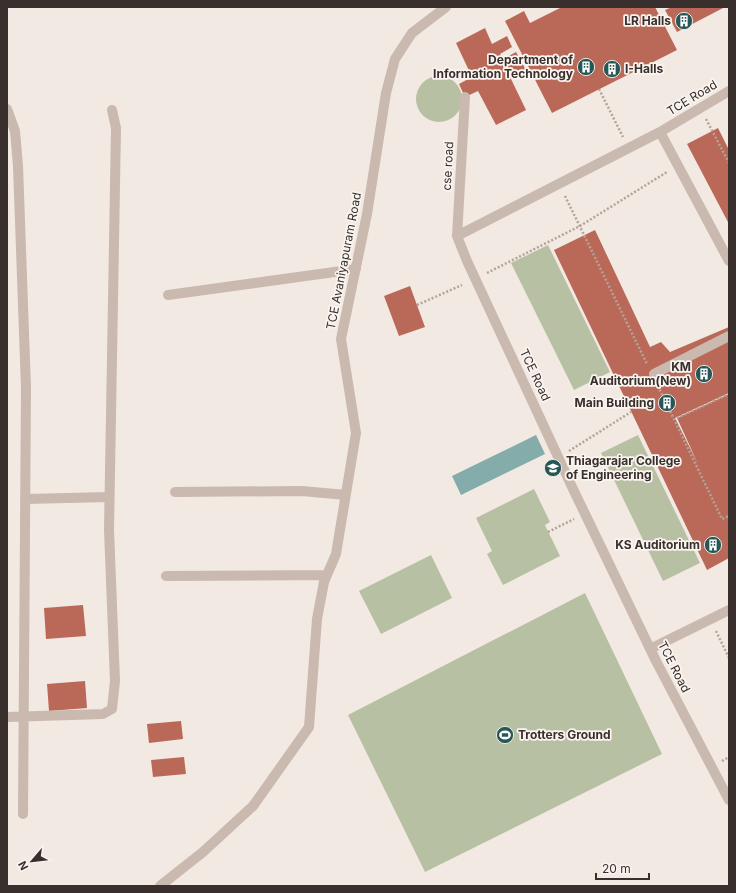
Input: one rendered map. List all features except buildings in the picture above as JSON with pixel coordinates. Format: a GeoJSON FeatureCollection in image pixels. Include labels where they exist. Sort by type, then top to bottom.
{"type":"FeatureCollection","features":[{"type":"Feature","properties":{"kind":"street","name":"TCE Avaniyapuram Road"},"geometry":{"type":"LineString","coordinates":[[160,886],[203,852],[253,806],[309,727],[317,619],[324,582],[336,554],[356,434],[342,339],[367,214],[386,93],[395,59],[412,33],[446,7]]}},
{"type":"Feature","properties":{"kind":"street","name":"TCE Road"},"geometry":{"type":"LineString","coordinates":[[729,91],[660,132],[457,236],[475,279],[650,649],[729,800]]}},
{"type":"Feature","properties":{"kind":"street","name":"cse road"},"geometry":{"type":"LineString","coordinates":[[457,236],[465,97]]}},
{"type":"Feature","properties":{"kind":"street"},"geometry":{"type":"LineString","coordinates":[[7,109],[15,131],[18,166],[26,388],[23,814]]}},
{"type":"Feature","properties":{"kind":"street"},"geometry":{"type":"LineString","coordinates":[[7,717],[103,714],[112,709],[115,681],[109,497],[116,128],[112,110]]}},
{"type":"Feature","properties":{"kind":"street"},"geometry":{"type":"LineString","coordinates":[[660,132],[729,261]]}},
{"type":"Feature","properties":{"kind":"street"},"geometry":{"type":"LineString","coordinates":[[168,295],[356,269]]}},
{"type":"Feature","properties":{"kind":"street"},"geometry":{"type":"LineString","coordinates":[[654,374],[729,336]]}},
{"type":"Feature","properties":{"kind":"street"},"geometry":{"type":"LineString","coordinates":[[175,492],[302,491],[346,495]]}},
{"type":"Feature","properties":{"kind":"street"},"geometry":{"type":"LineString","coordinates":[[25,499],[109,497]]}},
{"type":"Feature","properties":{"kind":"street"},"geometry":{"type":"LineString","coordinates":[[166,576],[327,575]]}},
{"type":"Feature","properties":{"kind":"street"},"geometry":{"type":"LineString","coordinates":[[650,649],[729,610]]}},
{"type":"Feature","properties":{"kind":"path"},"geometry":{"type":"LineString","coordinates":[[599,89],[628,148]]}},
{"type":"Feature","properties":{"kind":"path"},"geometry":{"type":"LineString","coordinates":[[701,108],[729,163]]}},
{"type":"Feature","properties":{"kind":"path"},"geometry":{"type":"LineString","coordinates":[[417,305],[475,279],[580,226],[678,165]]}},
{"type":"Feature","properties":{"kind":"path"},"geometry":{"type":"LineString","coordinates":[[559,184],[584,235]]}},
{"type":"Feature","properties":{"kind":"path"},"geometry":{"type":"LineString","coordinates":[[677,418],[729,394]]}},
{"type":"Feature","properties":{"kind":"path"},"geometry":{"type":"LineString","coordinates":[[559,458],[632,412]]}},
{"type":"Feature","properties":{"kind":"path"},"geometry":{"type":"LineString","coordinates":[[548,532],[585,513]]}},
{"type":"Feature","properties":{"kind":"path"},"geometry":{"type":"LineString","coordinates":[[710,619],[729,658]]}},
{"type":"Feature","properties":{"kind":"green space"},"geometry":{"type":"Polygon","coordinates":[[[439,76],[452,80],[458,86],[462,99],[458,112],[452,118],[439,122],[426,118],[420,112],[416,99],[420,86],[426,80],[439,76]]]}},
{"type":"Feature","properties":{"kind":"green space"},"geometry":{"type":"Polygon","coordinates":[[[548,245],[610,372],[574,390],[511,263],[548,245]]]}},
{"type":"Feature","properties":{"kind":"green space"},"geometry":{"type":"Polygon","coordinates":[[[638,435],[700,563],[663,581],[601,453],[638,435]]]}},
{"type":"Feature","properties":{"kind":"green space"},"geometry":{"type":"Polygon","coordinates":[[[534,489],[550,522],[545,525],[560,556],[503,585],[487,554],[492,551],[476,518],[534,489]]]}},
{"type":"Feature","properties":{"kind":"green space"},"geometry":{"type":"Polygon","coordinates":[[[431,555],[452,598],[381,634],[359,591],[431,555]]]}},
{"type":"Feature","properties":{"kind":"green space","name":"Trotters Ground"},"geometry":{"type":"Polygon","coordinates":[[[585,593],[662,754],[425,872],[348,715],[585,593]]]}},
{"type":"Feature","properties":{"kind":"water"},"geometry":{"type":"Polygon","coordinates":[[[536,435],[545,454],[461,495],[452,476],[536,435]]]}},
{"type":"Feature","properties":{"kind":"place","name":"LR Halls"},"geometry":{"type":"Point","coordinates":[684,21]}},
{"type":"Feature","properties":{"kind":"place","name":"Department of Information Technology"},"geometry":{"type":"Point","coordinates":[586,67]}},
{"type":"Feature","properties":{"kind":"place","name":"I-Halls"},"geometry":{"type":"Point","coordinates":[612,69]}},
{"type":"Feature","properties":{"kind":"place","name":"KM Auditorium(New)"},"geometry":{"type":"Point","coordinates":[704,374]}},
{"type":"Feature","properties":{"kind":"place","name":"Main Building"},"geometry":{"type":"Point","coordinates":[667,403]}},
{"type":"Feature","properties":{"kind":"place","name":"Thiagarajar College of Engineering"},"geometry":{"type":"Point","coordinates":[553,468]}},
{"type":"Feature","properties":{"kind":"place","name":"KS Auditorium"},"geometry":{"type":"Point","coordinates":[713,545]}},
{"type":"Feature","properties":{"kind":"place","name":"Trotters Ground"},"geometry":{"type":"Point","coordinates":[505,735]}}]}
